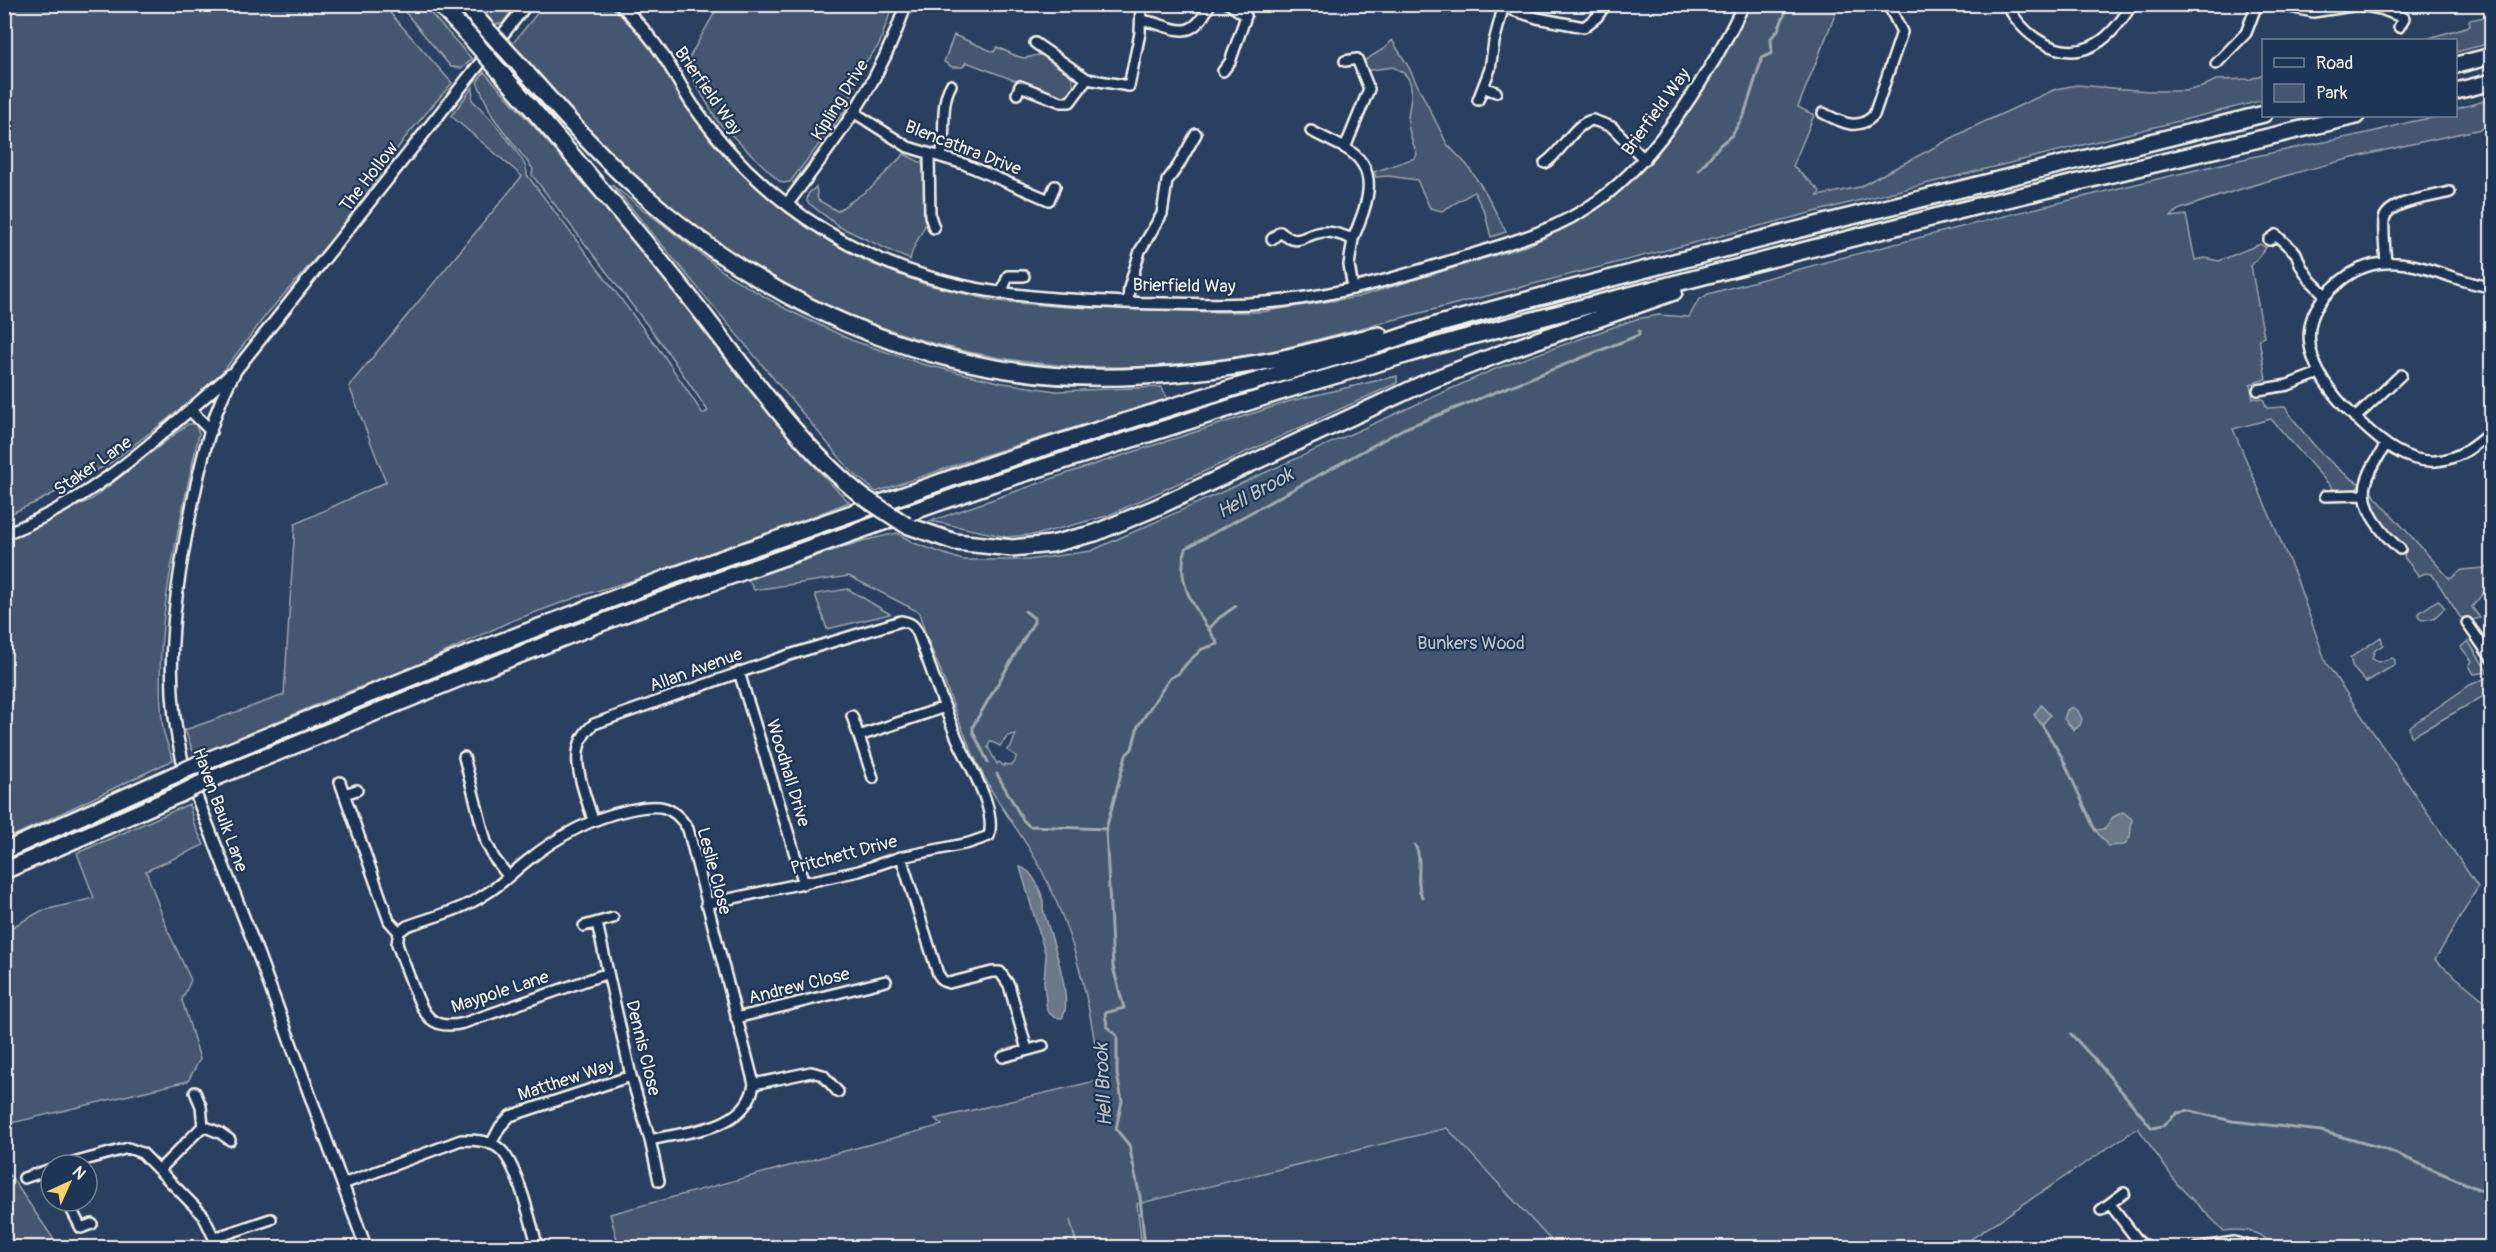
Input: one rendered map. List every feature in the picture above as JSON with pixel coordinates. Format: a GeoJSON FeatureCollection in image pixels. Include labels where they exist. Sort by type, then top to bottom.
{"type":"FeatureCollection","features":[{"type":"Feature","properties":{"kind":"highway"},"geometry":{"type":"LineString","coordinates":[[439,4],[608,197],[775,406],[831,470],[862,496],[906,525],[955,542],[1012,548],[1052,544],[1095,533],[1155,508],[1429,381],[1515,348],[1653,301],[1724,272]]}},
{"type":"Feature","properties":{"kind":"highway"},"geometry":{"type":"LineString","coordinates":[[465,4],[596,150],[633,186],[713,251],[798,303],[903,346],[977,364],[1030,372],[1142,377],[1275,360],[1370,337],[1436,325]]}},
{"type":"Feature","properties":{"kind":"highway"},"geometry":{"type":"LineString","coordinates":[[2457,65],[2492,56]]}},
{"type":"Feature","properties":{"kind":"highway"},"geometry":{"type":"LineString","coordinates":[[2457,91],[2492,82]]}},
{"type":"Feature","properties":{"kind":"highway"},"geometry":{"type":"LineString","coordinates":[[4,851],[196,765],[456,659],[672,576],[998,462],[1436,325],[1817,225],[2262,114]]}},
{"type":"Feature","properties":{"kind":"highway"},"geometry":{"type":"LineString","coordinates":[[4,871],[202,783],[465,676],[640,608],[994,483],[1299,386],[1460,339],[1974,207],[2352,117]]}},
{"type":"Feature","properties":{"kind":"street","name":"The Hollow"},"geometry":{"type":"LineString","coordinates":[[236,370],[526,4]]}},
{"type":"Feature","properties":{"kind":"street","name":"Brierfield Way"},"geometry":{"type":"LineString","coordinates":[[620,4],[650,37],[690,101],[741,164],[787,204],[823,230],[869,255],[905,270],[956,286],[1001,294],[1128,302],[1243,304],[1300,299],[1353,289],[1509,244],[1551,228],[1596,202],[1614,189],[1645,159],[1717,55],[1744,4]]}},
{"type":"Feature","properties":{"kind":"street","name":"Kipling Drive"},"geometry":{"type":"LineString","coordinates":[[787,204],[855,113],[891,48],[906,4]]}},
{"type":"Feature","properties":{"kind":"street"},"geometry":{"type":"LineString","coordinates":[[1035,43],[1087,79],[1129,86],[1142,20],[1141,4]]}},
{"type":"Feature","properties":{"kind":"street"},"geometry":{"type":"LineString","coordinates":[[1142,20],[1184,31],[1198,24],[1210,4]]}},
{"type":"Feature","properties":{"kind":"street"},"geometry":{"type":"LineString","coordinates":[[1223,71],[1230,62],[1246,16],[1229,4]]}},
{"type":"Feature","properties":{"kind":"street"},"geometry":{"type":"LineString","coordinates":[[1478,100],[1494,55],[1500,6],[1538,18],[1584,27],[1597,17],[1606,4]]}},
{"type":"Feature","properties":{"kind":"street"},"geometry":{"type":"LineString","coordinates":[[1823,113],[1853,125],[1865,122],[1874,115],[1902,32],[1888,4]]}},
{"type":"Feature","properties":{"kind":"street"},"geometry":{"type":"LineString","coordinates":[[2007,4],[2014,18],[2031,35],[2047,44],[2072,51],[2090,47],[2103,39],[2118,24],[2132,4]]}},
{"type":"Feature","properties":{"kind":"street"},"geometry":{"type":"LineString","coordinates":[[2216,64],[2246,33],[2257,4]]}},
{"type":"Feature","properties":{"kind":"street"},"geometry":{"type":"LineString","coordinates":[[2278,5],[2313,12],[2365,5],[2404,18],[2399,27]]}},
{"type":"Feature","properties":{"kind":"street"},"geometry":{"type":"LineString","coordinates":[[1345,61],[1356,59],[1368,88],[1345,148]]}},
{"type":"Feature","properties":{"kind":"street"},"geometry":{"type":"LineString","coordinates":[[1017,94],[1020,86],[1061,102],[1070,102],[1087,79]]}},
{"type":"Feature","properties":{"kind":"street"},"geometry":{"type":"LineString","coordinates":[[941,156],[945,140],[946,93],[951,85]]}},
{"type":"Feature","properties":{"kind":"street"},"geometry":{"type":"LineString","coordinates":[[1483,87],[1496,92]]}},
{"type":"Feature","properties":{"kind":"street","name":"Blencathra Drive"},"geometry":{"type":"LineString","coordinates":[[855,113],[893,139],[929,155],[941,156],[964,164],[1049,200],[1055,186]]}},
{"type":"Feature","properties":{"kind":"street"},"geometry":{"type":"LineString","coordinates":[[1545,164],[1558,153],[1581,124],[1593,120],[1612,127],[1645,159]]}},
{"type":"Feature","properties":{"kind":"street"},"geometry":{"type":"LineString","coordinates":[[1311,131],[1345,148],[1359,159],[1369,184],[1368,199],[1353,239],[1348,265],[1353,289]]}},
{"type":"Feature","properties":{"kind":"street"},"geometry":{"type":"LineString","coordinates":[[1128,302],[1129,288],[1140,251],[1162,214],[1167,181],[1196,134]]}},
{"type":"Feature","properties":{"kind":"street"},"geometry":{"type":"LineString","coordinates":[[929,155],[930,216],[934,228]]}},
{"type":"Feature","properties":{"kind":"street"},"geometry":{"type":"LineString","coordinates":[[2386,262],[2384,219],[2388,212],[2397,205],[2437,200],[2450,192]]}},
{"type":"Feature","properties":{"kind":"street"},"geometry":{"type":"LineString","coordinates":[[1272,239],[1280,232],[1289,240],[1297,241],[1326,232],[1353,239]]}},
{"type":"Feature","properties":{"kind":"street"},"geometry":{"type":"LineString","coordinates":[[2269,240],[2276,235],[2292,248],[2310,280],[2325,295]]}},
{"type":"Feature","properties":{"kind":"street"},"geometry":{"type":"LineString","coordinates":[[2492,287],[2409,265],[2386,262],[2358,270],[2341,280],[2325,295],[2317,307],[2309,340],[2325,385],[2355,418],[2386,444],[2407,456],[2436,461],[2458,456],[2492,431]]}},
{"type":"Feature","properties":{"kind":"street"},"geometry":{"type":"LineString","coordinates":[[1001,294],[1008,276],[1024,276]]}},
{"type":"Feature","properties":{"kind":"street","name":"Staker Lane"},"geometry":{"type":"LineString","coordinates":[[4,534],[57,511],[94,489],[137,457],[236,370]]}},
{"type":"Feature","properties":{"kind":"street","name":"Haven Baulk Lane"},"geometry":{"type":"LineString","coordinates":[[236,370],[222,399],[211,431],[188,525],[178,589],[172,669],[177,739],[189,779],[258,954],[366,1248]]}},
{"type":"Feature","properties":{"kind":"street"},"geometry":{"type":"LineString","coordinates":[[2258,390],[2272,388],[2319,373]]}},
{"type":"Feature","properties":{"kind":"street"},"geometry":{"type":"LineString","coordinates":[[2355,418],[2401,375]]}},
{"type":"Feature","properties":{"kind":"street"},"geometry":{"type":"LineString","coordinates":[[2272,388],[2274,399]]}},
{"type":"Feature","properties":{"kind":"street"},"geometry":{"type":"LineString","coordinates":[[190,410],[211,431]]}},
{"type":"Feature","properties":{"kind":"street"},"geometry":{"type":"LineString","coordinates":[[2386,444],[2369,473],[2364,495],[2368,509],[2385,537],[2400,549]]}},
{"type":"Feature","properties":{"kind":"street"},"geometry":{"type":"LineString","coordinates":[[2325,496],[2364,495]]}},
{"type":"Feature","properties":{"kind":"street","name":"Allan Avenue"},"geometry":{"type":"LineString","coordinates":[[593,820],[575,754],[584,732],[594,724],[739,672],[901,621],[910,622],[915,628],[945,707]]}},
{"type":"Feature","properties":{"kind":"street"},"geometry":{"type":"LineString","coordinates":[[2467,622],[2492,659]]}},
{"type":"Feature","properties":{"kind":"street","name":"Woodhall Drive"},"geometry":{"type":"LineString","coordinates":[[739,672],[804,884]]}},
{"type":"Feature","properties":{"kind":"street"},"geometry":{"type":"LineString","coordinates":[[858,736],[945,707]]}},
{"type":"Feature","properties":{"kind":"street","name":"Pritchett Drive"},"geometry":{"type":"LineString","coordinates":[[706,904],[859,871],[901,857],[969,843],[989,836],[992,825],[988,812],[973,770],[957,739],[945,707]]}},
{"type":"Feature","properties":{"kind":"street"},"geometry":{"type":"LineString","coordinates":[[852,716],[873,778]]}},
{"type":"Feature","properties":{"kind":"street"},"geometry":{"type":"LineString","coordinates":[[464,757],[486,842],[494,858],[508,876]]}},
{"type":"Feature","properties":{"kind":"street"},"geometry":{"type":"LineString","coordinates":[[457,773],[468,769]]}},
{"type":"Feature","properties":{"kind":"street","name":"Maypole Lane"},"geometry":{"type":"LineString","coordinates":[[340,782],[389,921],[399,932],[397,944],[423,1012],[440,1025],[450,1026],[464,1023],[608,973]]}},
{"type":"Feature","properties":{"kind":"street"},"geometry":{"type":"LineString","coordinates":[[344,794],[357,790]]}},
{"type":"Feature","properties":{"kind":"street","name":"Leslie Close"},"geometry":{"type":"LineString","coordinates":[[399,932],[407,926],[472,902],[568,832],[593,820],[646,807],[660,806],[672,810],[682,819],[688,829],[754,1084]]}},
{"type":"Feature","properties":{"kind":"street"},"geometry":{"type":"LineString","coordinates":[[901,857],[938,974],[943,981],[949,983],[1000,972],[1009,986],[1027,1050]]}},
{"type":"Feature","properties":{"kind":"street"},"geometry":{"type":"LineString","coordinates":[[584,926],[613,918]]}},
{"type":"Feature","properties":{"kind":"street","name":"Dennis Close"},"geometry":{"type":"LineString","coordinates":[[597,923],[631,1076],[650,1140],[659,1181]]}},
{"type":"Feature","properties":{"kind":"street","name":"Andrew Close"},"geometry":{"type":"LineString","coordinates":[[867,974],[870,985]]}},
{"type":"Feature","properties":{"kind":"street","name":"Andrew Close"},"geometry":{"type":"LineString","coordinates":[[736,1018],[886,981]]}},
{"type":"Feature","properties":{"kind":"street"},"geometry":{"type":"LineString","coordinates":[[1003,1058],[1043,1046]]}},
{"type":"Feature","properties":{"kind":"street"},"geometry":{"type":"LineString","coordinates":[[650,1140],[722,1124],[745,1108],[752,1096],[754,1084],[811,1072],[823,1075],[837,1092]]}},
{"type":"Feature","properties":{"kind":"street","name":"Matthew Way"},"geometry":{"type":"LineString","coordinates":[[491,1144],[500,1127],[510,1116],[631,1076]]}},
{"type":"Feature","properties":{"kind":"street"},"geometry":{"type":"LineString","coordinates":[[195,1092],[201,1106],[203,1126]]}},
{"type":"Feature","properties":{"kind":"street"},"geometry":{"type":"LineString","coordinates":[[203,1126],[230,1140]]}},
{"type":"Feature","properties":{"kind":"street"},"geometry":{"type":"LineString","coordinates":[[160,1169],[203,1126]]}},
{"type":"Feature","properties":{"kind":"street"},"geometry":{"type":"LineString","coordinates":[[343,1184],[461,1140],[476,1140],[491,1144],[501,1150],[510,1163],[538,1248]]}},
{"type":"Feature","properties":{"kind":"street"},"geometry":{"type":"LineString","coordinates":[[99,1156],[128,1148],[142,1153],[203,1215],[215,1243],[271,1219]]}},
{"type":"Feature","properties":{"kind":"street"},"geometry":{"type":"LineString","coordinates":[[24,1178],[39,1173]]}},
{"type":"Feature","properties":{"kind":"street"},"geometry":{"type":"LineString","coordinates":[[2101,1210],[2124,1193]]}},
{"type":"Feature","properties":{"kind":"street"},"geometry":{"type":"LineString","coordinates":[[2110,1204],[2139,1242],[2149,1248]]}},
{"type":"Feature","properties":{"kind":"street"},"geometry":{"type":"LineString","coordinates":[[73,1213],[81,1228],[92,1224]]}},
{"type":"Feature","properties":{"kind":"street"},"geometry":{"type":"LineString","coordinates":[[2197,1248],[2234,1242],[2255,1248]]}},
{"type":"Feature","properties":{"kind":"shaded area"},"geometry":{"type":"Polygon","coordinates":[[[2041,705],[2050,715],[2042,725],[2034,715],[2041,705]]]}},
{"type":"Feature","properties":{"kind":"shaded area"},"geometry":{"type":"Polygon","coordinates":[[[2072,707],[2078,711],[2082,719],[2080,725],[2074,730],[2064,719],[2067,710],[2072,707]]]}},
{"type":"Feature","properties":{"kind":"shaded area"},"geometry":{"type":"Polygon","coordinates":[[[2123,812],[2132,819],[2130,837],[2124,845],[2108,846],[2095,830],[2105,829],[2113,817],[2123,812]]]}},
{"type":"Feature","properties":{"kind":"shaded area"},"geometry":{"type":"Polygon","coordinates":[[[1020,867],[1034,878],[1042,897],[1043,909],[1063,982],[1065,1009],[1062,1018],[1054,1017],[1047,1011],[1044,981],[1046,956],[1020,867]]]}},
{"type":"Feature","properties":{"kind":"shaded area"},"geometry":{"type":"Polygon","coordinates":[[[955,1122],[1137,1204],[1447,1128],[1557,1247],[619,1248],[610,1214],[955,1122]]]}},
{"type":"Feature","properties":{"kind":"green space"},"geometry":{"type":"Polygon","coordinates":[[[5,4],[383,5],[452,83],[404,139],[348,221],[266,315],[225,369],[194,399],[110,463],[39,501],[5,516],[5,4]]]}},
{"type":"Feature","properties":{"kind":"green space"},"geometry":{"type":"Polygon","coordinates":[[[399,5],[423,5],[472,59],[462,68],[451,67],[399,5]]]}},
{"type":"Feature","properties":{"kind":"green space"},"geometry":{"type":"Polygon","coordinates":[[[477,5],[516,5],[502,24],[494,24],[477,5]]]}},
{"type":"Feature","properties":{"kind":"green space"},"geometry":{"type":"Polygon","coordinates":[[[544,5],[610,5],[645,40],[711,141],[747,178],[786,212],[830,242],[872,264],[924,284],[995,301],[1064,307],[1215,312],[1260,312],[1358,297],[1529,245],[1574,223],[1625,187],[1652,160],[1724,52],[1749,5],[1839,5],[1798,107],[1814,115],[1793,166],[1820,191],[1818,196],[1859,187],[1973,127],[2056,89],[2077,85],[2148,91],[2185,91],[2202,87],[2216,80],[2251,79],[2262,74],[2262,100],[1865,199],[1276,350],[1217,360],[1159,366],[1119,367],[1064,365],[1009,359],[954,349],[901,334],[849,315],[798,291],[750,264],[704,233],[652,191],[512,48],[513,43],[544,5]]]}},
{"type":"Feature","properties":{"kind":"green space"},"geometry":{"type":"Polygon","coordinates":[[[719,5],[893,5],[879,45],[862,67],[846,109],[790,182],[779,181],[718,122],[685,65],[719,5]]]}},
{"type":"Feature","properties":{"kind":"green space"},"geometry":{"type":"Polygon","coordinates":[[[2491,16],[2491,43],[2457,52],[2457,39],[2425,39],[2470,26],[2469,20],[2491,16]]]}},
{"type":"Feature","properties":{"kind":"green space"},"geometry":{"type":"Polygon","coordinates":[[[954,35],[994,52],[997,47],[1021,57],[1039,55],[1054,60],[1067,70],[1073,84],[1072,90],[1067,97],[1059,97],[966,62],[963,67],[952,67],[944,62],[954,35]]]}},
{"type":"Feature","properties":{"kind":"green space"},"geometry":{"type":"Polygon","coordinates":[[[1392,40],[1408,66],[1447,144],[1467,165],[1486,193],[1506,232],[1491,237],[1485,213],[1474,192],[1442,211],[1430,208],[1417,180],[1388,176],[1376,177],[1374,172],[1415,158],[1417,154],[1408,125],[1411,91],[1408,78],[1393,67],[1364,71],[1362,62],[1385,48],[1392,40]]]}},
{"type":"Feature","properties":{"kind":"green space"},"geometry":{"type":"Polygon","coordinates":[[[484,72],[609,213],[795,445],[849,502],[708,558],[580,596],[509,622],[416,666],[334,697],[195,757],[185,730],[284,695],[295,524],[386,482],[349,386],[522,176],[451,116],[473,87],[472,100],[514,148],[526,168],[527,175],[664,356],[703,414],[708,411],[665,348],[532,175],[533,169],[493,117],[477,82],[484,72]]]}},
{"type":"Feature","properties":{"kind":"green space","name":"Bunkers Wood"},"geometry":{"type":"Polygon","coordinates":[[[2491,99],[2491,127],[2294,173],[2178,210],[2171,217],[2186,215],[2195,260],[2204,258],[2219,261],[2260,244],[2266,248],[2251,266],[2264,337],[2259,339],[2266,379],[2250,384],[2253,398],[2263,399],[2267,408],[2285,407],[2318,450],[2338,469],[2360,484],[2356,490],[2345,492],[2334,490],[2271,419],[2233,429],[2296,577],[2326,663],[2478,887],[2435,960],[2491,1006],[2491,1247],[2341,1248],[2339,1245],[2334,1247],[2276,1247],[2253,1232],[2224,1231],[2177,1184],[2138,1128],[1959,1247],[1557,1247],[1447,1128],[1137,1204],[1142,1247],[1078,1247],[1070,1220],[1077,1247],[619,1247],[610,1214],[942,1125],[935,1119],[1100,1080],[1087,999],[1064,921],[1037,861],[993,793],[978,764],[964,734],[919,612],[849,576],[754,590],[748,579],[862,541],[897,533],[914,543],[962,560],[1028,560],[1091,551],[1495,369],[1636,319],[1659,315],[1689,317],[1698,301],[1708,294],[2109,190],[2435,117],[2457,117],[2457,109],[2491,99]],[[1016,734],[1008,736],[1000,746],[990,741],[988,747],[997,764],[999,762],[1004,766],[1005,764],[1011,766],[1016,756],[1007,750],[1011,747],[1016,734]]]}},
{"type":"Feature","properties":{"kind":"green space"},"geometry":{"type":"Polygon","coordinates":[[[851,107],[795,184],[793,183],[851,107]]]}},
{"type":"Feature","properties":{"kind":"green space"},"geometry":{"type":"Polygon","coordinates":[[[904,154],[922,163],[928,202],[925,225],[912,250],[910,260],[840,227],[807,202],[808,194],[816,187],[818,200],[837,211],[872,187],[904,154]]]}},
{"type":"Feature","properties":{"kind":"green space"},"geometry":{"type":"Polygon","coordinates":[[[612,185],[729,276],[786,309],[851,340],[922,364],[1003,383],[1056,391],[1161,387],[1168,399],[985,455],[876,492],[850,470],[612,185]]]}},
{"type":"Feature","properties":{"kind":"green space"},"geometry":{"type":"Polygon","coordinates":[[[1397,376],[1397,383],[1107,516],[1039,534],[1007,537],[931,521],[1074,471],[1294,400],[1397,376]]]}},
{"type":"Feature","properties":{"kind":"green space"},"geometry":{"type":"Polygon","coordinates":[[[188,424],[195,424],[199,433],[169,580],[161,654],[160,692],[163,729],[173,760],[5,840],[5,541],[92,499],[188,424]]]}},
{"type":"Feature","properties":{"kind":"green space"},"geometry":{"type":"Polygon","coordinates":[[[2370,491],[2450,579],[2462,570],[2484,568],[2491,563],[2491,583],[2472,607],[2480,618],[2468,621],[2460,617],[2432,574],[2425,573],[2419,576],[2404,557],[2405,548],[2388,532],[2370,507],[2370,491]]]}},
{"type":"Feature","properties":{"kind":"green space"},"geometry":{"type":"Polygon","coordinates":[[[848,589],[890,614],[827,629],[815,594],[848,589]]]}},
{"type":"Feature","properties":{"kind":"green space"},"geometry":{"type":"Polygon","coordinates":[[[2438,600],[2445,608],[2434,618],[2422,620],[2419,618],[2419,613],[2438,600]]]}},
{"type":"Feature","properties":{"kind":"green space"},"geometry":{"type":"Polygon","coordinates":[[[2381,637],[2383,645],[2374,651],[2372,659],[2378,662],[2392,658],[2395,660],[2395,665],[2366,682],[2353,668],[2350,658],[2381,637]]]}},
{"type":"Feature","properties":{"kind":"green space"},"geometry":{"type":"Polygon","coordinates":[[[2468,641],[2488,672],[2474,674],[2469,666],[2472,661],[2461,647],[2468,641]]]}},
{"type":"Feature","properties":{"kind":"green space"},"geometry":{"type":"Polygon","coordinates":[[[2491,676],[2491,692],[2411,737],[2409,727],[2470,685],[2491,676]]]}},
{"type":"Feature","properties":{"kind":"green space"},"geometry":{"type":"Polygon","coordinates":[[[189,804],[194,824],[204,845],[146,871],[168,931],[191,980],[182,1000],[200,1059],[188,1081],[7,1124],[5,1148],[5,931],[41,911],[94,898],[77,853],[189,804]]]}},
{"type":"Feature","properties":{"kind":"green space"},"geometry":{"type":"Polygon","coordinates":[[[5,1168],[59,1247],[5,1247],[5,1168]]]}},
{"type":"Feature","properties":{"kind":"waterway"},"geometry":{"type":"LineString","coordinates":[[1699,170],[1720,145],[1732,135],[1744,115],[1762,58],[1772,53],[1771,38],[1778,30],[1789,4]]}},
{"type":"Feature","properties":{"kind":"waterway","name":"Hell Brook"},"geometry":{"type":"LineString","coordinates":[[997,774],[1023,820],[1029,826],[1106,829],[1126,755],[1132,749],[1138,726],[1170,678],[1179,673],[1202,649],[1218,644],[1190,599],[1183,575],[1186,548],[1403,429],[1639,335],[1639,331]]}},
{"type":"Feature","properties":{"kind":"waterway"},"geometry":{"type":"LineString","coordinates":[[1209,629],[1219,618],[1236,606]]}},
{"type":"Feature","properties":{"kind":"waterway"},"geometry":{"type":"LineString","coordinates":[[988,762],[973,732],[973,726],[1034,622],[1034,618],[1025,611]]}},
{"type":"Feature","properties":{"kind":"waterway"},"geometry":{"type":"LineString","coordinates":[[2042,725],[2062,757],[2095,830]]}},
{"type":"Feature","properties":{"kind":"waterway","name":"Hell Brook"},"geometry":{"type":"LineString","coordinates":[[1106,829],[1113,967],[1124,1008],[1105,1013],[1107,1026],[1117,1036],[1117,1074],[1122,1101],[1116,1129],[1129,1145],[1140,1197],[1145,1248]]}},
{"type":"Feature","properties":{"kind":"waterway"},"geometry":{"type":"LineString","coordinates":[[1415,845],[1419,858],[1419,884],[1422,897]]}},
{"type":"Feature","properties":{"kind":"waterway"},"geometry":{"type":"LineString","coordinates":[[2071,1034],[2152,1128],[2163,1126],[2177,1113],[2190,1111],[2232,1121],[2321,1131],[2385,1149],[2492,1195]]}}]}
